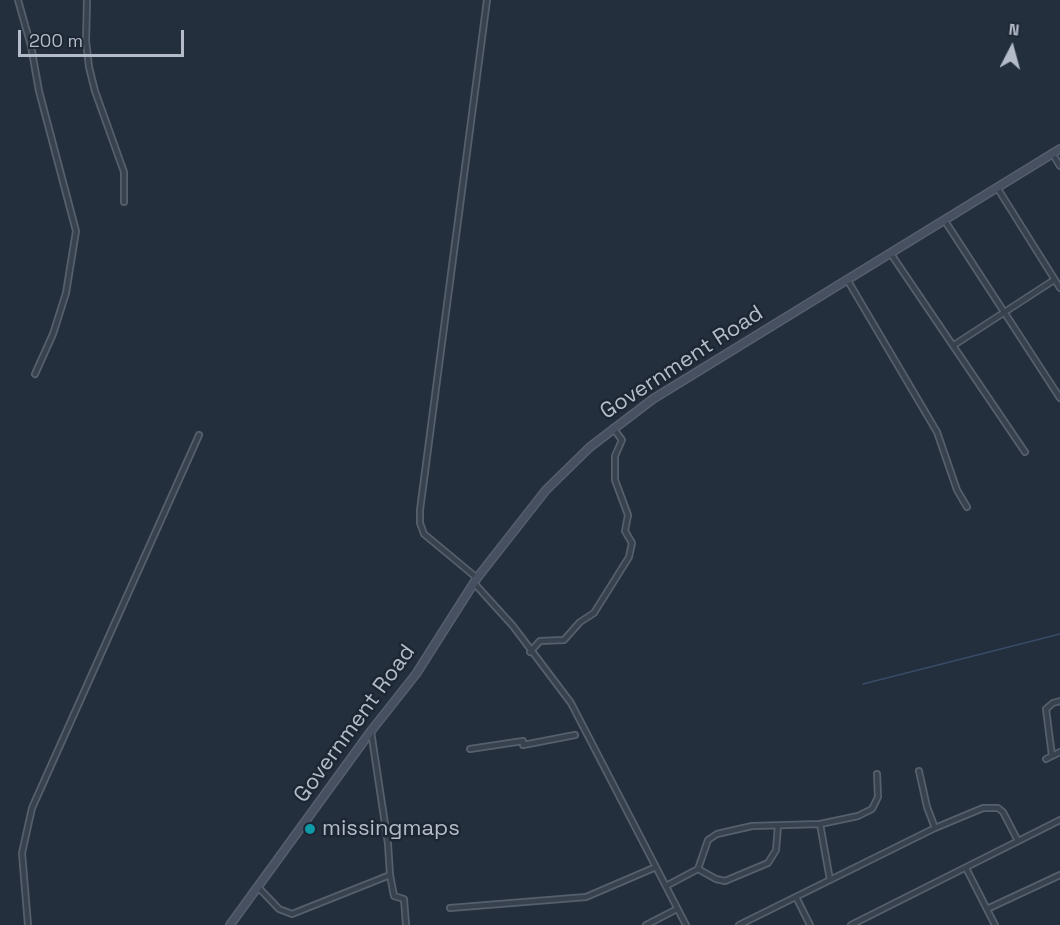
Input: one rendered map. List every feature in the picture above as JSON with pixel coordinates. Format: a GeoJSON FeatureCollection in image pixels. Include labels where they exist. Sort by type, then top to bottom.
{"type":"FeatureCollection","features":[{"type":"Feature","properties":{"kind":"street"},"geometry":{"type":"LineString","coordinates":[[18,0],[76,231],[66,293],[53,334],[35,374]]}},
{"type":"Feature","properties":{"kind":"street"},"geometry":{"type":"LineString","coordinates":[[87,0],[86,41],[89,67],[95,91],[124,172],[124,202]]}},
{"type":"Feature","properties":{"kind":"street"},"geometry":{"type":"LineString","coordinates":[[486,0],[420,510],[424,534],[475,580],[560,687],[582,721],[686,925]]}},
{"type":"Feature","properties":{"kind":"street","name":"Government Road"},"geometry":{"type":"LineString","coordinates":[[230,925],[371,731],[416,674],[475,580],[546,490],[613,428],[653,399],[1060,149]]}},
{"type":"Feature","properties":{"kind":"street"},"geometry":{"type":"LineString","coordinates":[[1052,153],[1060,166]]}},
{"type":"Feature","properties":{"kind":"street"},"geometry":{"type":"LineString","coordinates":[[998,189],[1060,288]]}},
{"type":"Feature","properties":{"kind":"street"},"geometry":{"type":"LineString","coordinates":[[945,221],[1060,398]]}},
{"type":"Feature","properties":{"kind":"street"},"geometry":{"type":"LineString","coordinates":[[891,254],[1025,452]]}},
{"type":"Feature","properties":{"kind":"street"},"geometry":{"type":"LineString","coordinates":[[954,345],[1054,279]]}},
{"type":"Feature","properties":{"kind":"street"},"geometry":{"type":"LineString","coordinates":[[848,281],[937,432],[957,490],[967,507]]}},
{"type":"Feature","properties":{"kind":"street"},"geometry":{"type":"LineString","coordinates":[[530,652],[540,641],[564,640],[580,622],[594,613],[629,557],[632,543],[625,531],[628,515],[615,480],[615,456],[622,440],[613,428]]}},
{"type":"Feature","properties":{"kind":"street"},"geometry":{"type":"LineString","coordinates":[[28,925],[22,853],[32,808],[199,435]]}},
{"type":"Feature","properties":{"kind":"street"},"geometry":{"type":"LineString","coordinates":[[1060,701],[1046,709],[1049,757],[1060,752]]}},
{"type":"Feature","properties":{"kind":"street"},"geometry":{"type":"LineString","coordinates":[[371,731],[388,844],[390,875],[394,896],[404,899],[406,925]]}},
{"type":"Feature","properties":{"kind":"street"},"geometry":{"type":"LineString","coordinates":[[470,749],[576,735]]}},
{"type":"Feature","properties":{"kind":"street"},"geometry":{"type":"LineString","coordinates":[[919,771],[924,796],[935,828]]}},
{"type":"Feature","properties":{"kind":"street"},"geometry":{"type":"LineString","coordinates":[[666,886],[699,869],[708,840],[717,834],[752,826],[820,824],[858,816],[872,809],[878,797],[877,774]]}},
{"type":"Feature","properties":{"kind":"street"},"geometry":{"type":"LineString","coordinates":[[739,925],[935,828],[983,808],[998,808],[1003,812],[1018,841]]}},
{"type":"Feature","properties":{"kind":"street"},"geometry":{"type":"LineString","coordinates":[[851,925],[1060,820]]}},
{"type":"Feature","properties":{"kind":"street"},"geometry":{"type":"LineString","coordinates":[[820,824],[830,879]]}},
{"type":"Feature","properties":{"kind":"street"},"geometry":{"type":"LineString","coordinates":[[699,869],[724,881],[768,863],[776,850],[778,826]]}},
{"type":"Feature","properties":{"kind":"street"},"geometry":{"type":"LineString","coordinates":[[450,908],[586,897],[656,867]]}},
{"type":"Feature","properties":{"kind":"street"},"geometry":{"type":"LineString","coordinates":[[966,868],[994,925]]}},
{"type":"Feature","properties":{"kind":"street"},"geometry":{"type":"LineString","coordinates":[[258,887],[279,909],[292,914],[390,875]]}},
{"type":"Feature","properties":{"kind":"street"},"geometry":{"type":"LineString","coordinates":[[987,909],[1060,875]]}},
{"type":"Feature","properties":{"kind":"street"},"geometry":{"type":"LineString","coordinates":[[796,897],[810,925]]}},
{"type":"Feature","properties":{"kind":"street"},"geometry":{"type":"LineString","coordinates":[[646,925],[678,909]]}},
{"type":"Feature","properties":{"kind":"street"},"geometry":{"type":"LineString","coordinates":[[865,918],[868,925]]}},
{"type":"Feature","properties":{"kind":"waterway"},"geometry":{"type":"LineString","coordinates":[[863,684],[1060,634]]}},
{"type":"Feature","properties":{"kind":"place","name":"missingmaps"},"geometry":{"type":"Point","coordinates":[310,829]}}]}
